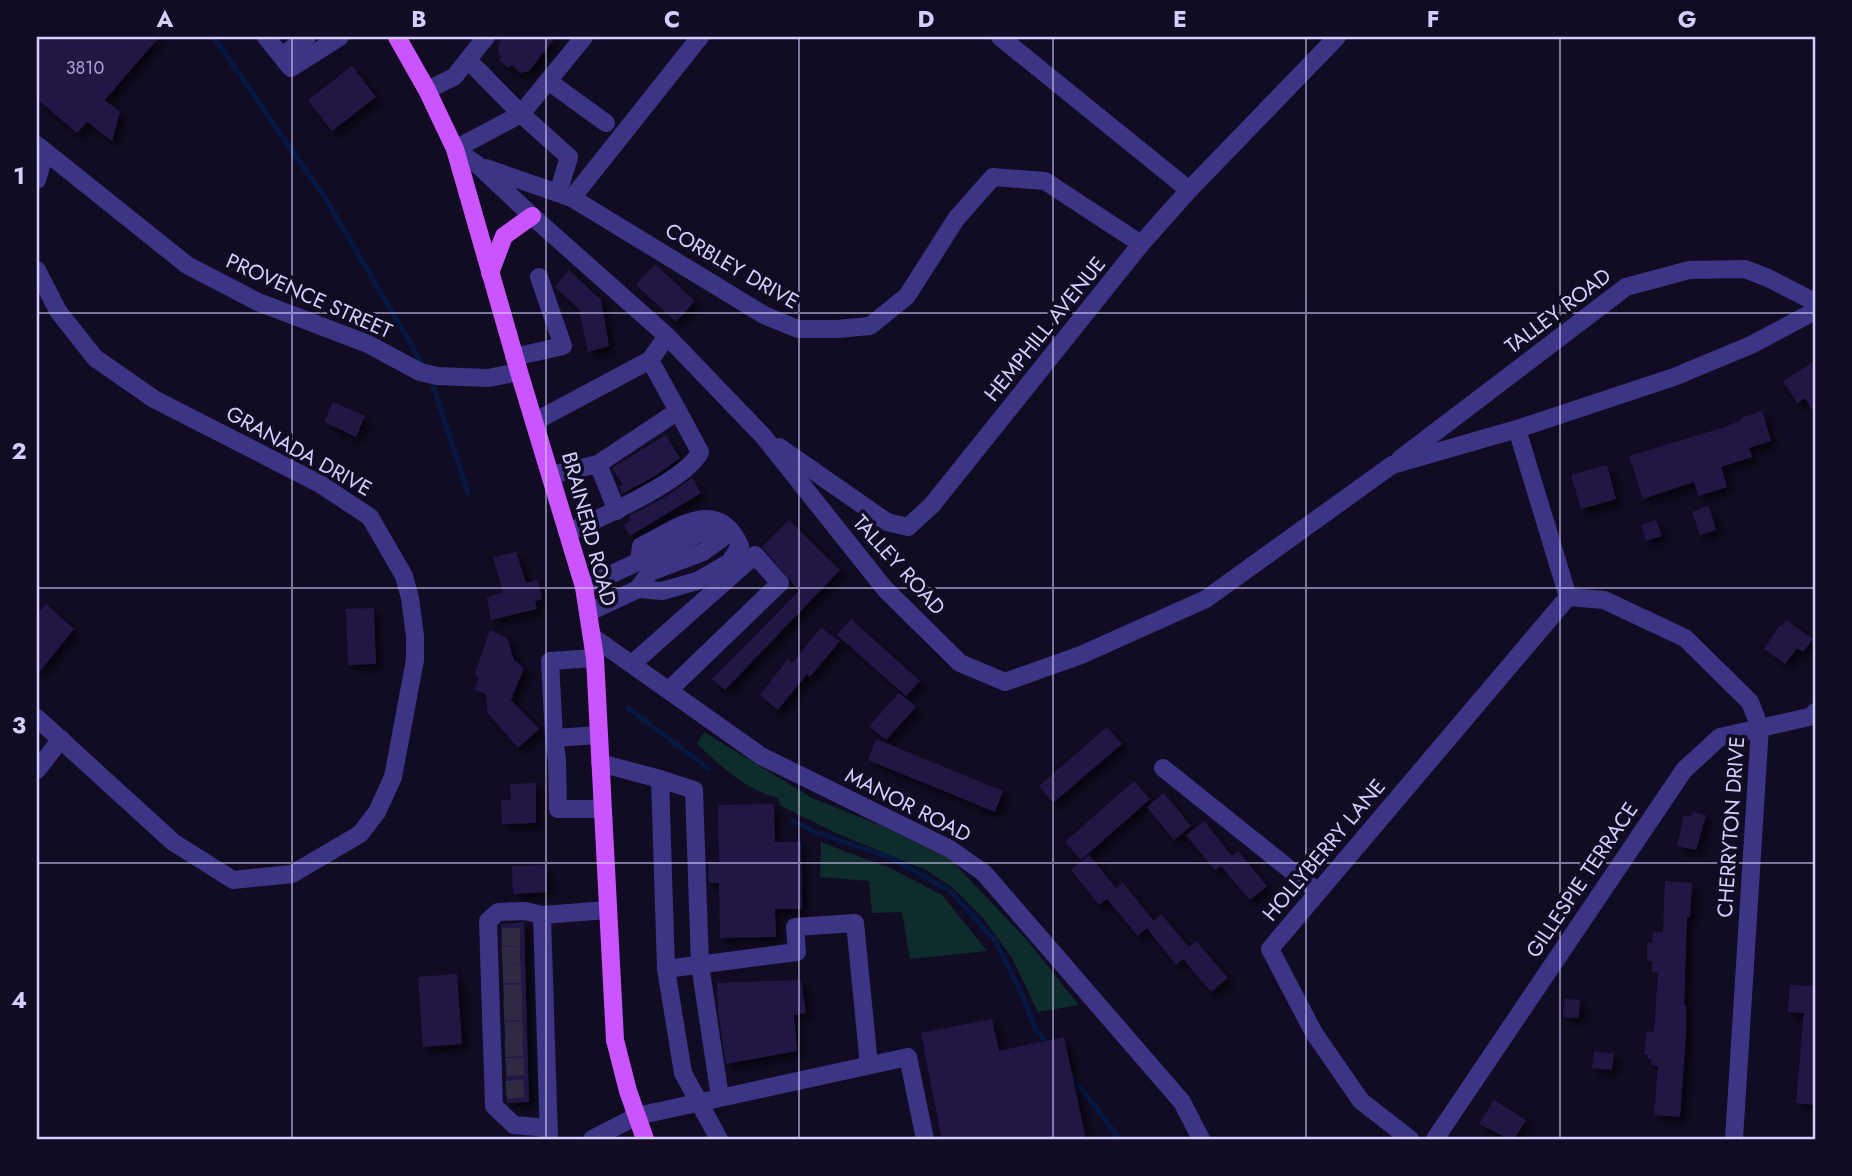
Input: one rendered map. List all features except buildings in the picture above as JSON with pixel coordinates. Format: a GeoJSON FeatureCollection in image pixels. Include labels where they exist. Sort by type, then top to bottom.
{"type":"FeatureCollection","features":[{"type":"Feature","properties":{"kind":"main road","name":"BRAINERD ROAD"},"geometry":{"type":"LineString","coordinates":[[397,37],[427,90],[455,149],[489,273],[584,587],[595,658],[615,1040],[624,1079],[645,1139]]}},
{"type":"Feature","properties":{"kind":"main road"},"geometry":{"type":"LineString","coordinates":[[489,273],[504,236],[531,216]]}},
{"type":"Feature","properties":{"kind":"street"},"geometry":{"type":"LineString","coordinates":[[266,37],[291,68],[341,37]]}},
{"type":"Feature","properties":{"kind":"street"},"geometry":{"type":"LineString","coordinates":[[282,56],[307,37]]}},
{"type":"Feature","properties":{"kind":"street"},"geometry":{"type":"LineString","coordinates":[[427,90],[454,77],[486,37]]}},
{"type":"Feature","properties":{"kind":"street"},"geometry":{"type":"LineString","coordinates":[[455,149],[521,114],[584,37]]}},
{"type":"Feature","properties":{"kind":"street"},"geometry":{"type":"LineString","coordinates":[[565,195],[700,37]]}},
{"type":"Feature","properties":{"kind":"street"},"geometry":{"type":"LineString","coordinates":[[1000,37],[1189,190]]}},
{"type":"Feature","properties":{"kind":"street","name":"HEMPHILL AVENUE"},"geometry":{"type":"LineString","coordinates":[[764,437],[887,522],[908,527],[932,505],[1141,244],[1189,190],[1337,37]]}},
{"type":"Feature","properties":{"kind":"street"},"geometry":{"type":"LineString","coordinates":[[468,60],[521,114],[569,156],[565,195]]}},
{"type":"Feature","properties":{"kind":"street"},"geometry":{"type":"LineString","coordinates":[[548,81],[606,123]]}},
{"type":"Feature","properties":{"kind":"street"},"geometry":{"type":"LineString","coordinates":[[37,180],[41,148]]}},
{"type":"Feature","properties":{"kind":"street","name":"PROVENCE STREET"},"geometry":{"type":"LineString","coordinates":[[41,148],[187,265],[258,302],[368,344],[429,374],[488,378],[563,346],[539,277]]}},
{"type":"Feature","properties":{"kind":"street","name":"TALLEY ROAD"},"geometry":{"type":"LineString","coordinates":[[455,149],[479,166],[531,216],[667,336],[764,437],[885,589],[960,663],[1005,682],[1081,655],[1206,600],[1392,465],[1626,287],[1689,270],[1745,269],[1815,302]]}},
{"type":"Feature","properties":{"kind":"street","name":"CORBLEY DRIVE"},"geometry":{"type":"LineString","coordinates":[[479,166],[565,195],[764,314],[798,329],[870,326],[906,296],[956,219],[993,177],[1045,181],[1141,244]]}},
{"type":"Feature","properties":{"kind":"street","name":"GRANADA DRIVE"},"geometry":{"type":"LineString","coordinates":[[37,270],[58,311],[95,358],[154,399],[346,498],[370,517],[404,576],[414,617],[415,660],[393,776],[377,812],[360,834],[292,874],[233,880],[173,842],[37,718]]}},
{"type":"Feature","properties":{"kind":"street","name":"TALLEY ROAD"},"geometry":{"type":"LineString","coordinates":[[1392,465],[1517,429],[1674,377],[1751,345],[1815,311]]}},
{"type":"Feature","properties":{"kind":"street"},"geometry":{"type":"LineString","coordinates":[[534,422],[650,360],[667,336]]}},
{"type":"Feature","properties":{"kind":"street"},"geometry":{"type":"LineString","coordinates":[[569,532],[617,511],[696,461],[700,452],[650,360]]}},
{"type":"Feature","properties":{"kind":"street"},"geometry":{"type":"LineString","coordinates":[[551,475],[598,464],[678,411]]}},
{"type":"Feature","properties":{"kind":"street"},"geometry":{"type":"LineString","coordinates":[[1517,429],[1568,597]]}},
{"type":"Feature","properties":{"kind":"street"},"geometry":{"type":"LineString","coordinates":[[598,464],[617,511]]}},
{"type":"Feature","properties":{"kind":"street"},"geometry":{"type":"LineString","coordinates":[[584,587],[721,523]]}},
{"type":"Feature","properties":{"kind":"street"},"geometry":{"type":"LineString","coordinates":[[589,612],[638,589],[650,572],[703,552],[721,540],[721,523]]}},
{"type":"Feature","properties":{"kind":"street"},"geometry":{"type":"LineString","coordinates":[[638,589],[662,591],[697,581],[730,562],[740,546],[733,531],[721,523]]}},
{"type":"Feature","properties":{"kind":"street"},"geometry":{"type":"LineString","coordinates":[[632,664],[755,555],[779,583],[669,690]]}},
{"type":"Feature","properties":{"kind":"street","name":"CHERRYTON DRIVE"},"geometry":{"type":"LineString","coordinates":[[1568,597],[1604,600],[1685,638],[1750,702],[1760,728],[1734,1139]]}},
{"type":"Feature","properties":{"kind":"street","name":"HOLLYBERRY LANE"},"geometry":{"type":"LineString","coordinates":[[1410,1139],[1361,1101],[1314,1033],[1270,948],[1568,597]]}},
{"type":"Feature","properties":{"kind":"street","name":"MANOR ROAD"},"geometry":{"type":"LineString","coordinates":[[593,637],[761,756],[870,812],[950,849],[984,873],[1182,1102],[1201,1139]]}},
{"type":"Feature","properties":{"kind":"street"},"geometry":{"type":"LineString","coordinates":[[595,658],[550,661],[558,809],[602,809]]}},
{"type":"Feature","properties":{"kind":"street","name":"GILLESPIE TERRACE"},"geometry":{"type":"LineString","coordinates":[[1435,1139],[1684,770],[1720,737],[1813,716],[1815,712]]}},
{"type":"Feature","properties":{"kind":"street"},"geometry":{"type":"LineString","coordinates":[[554,738],[598,735]]}},
{"type":"Feature","properties":{"kind":"street"},"geometry":{"type":"LineString","coordinates":[[37,770],[61,739]]}},
{"type":"Feature","properties":{"kind":"street"},"geometry":{"type":"LineString","coordinates":[[600,763],[694,790],[700,965],[720,1097]]}},
{"type":"Feature","properties":{"kind":"street"},"geometry":{"type":"LineString","coordinates":[[1163,768],[1318,892]]}},
{"type":"Feature","properties":{"kind":"street"},"geometry":{"type":"LineString","coordinates":[[660,779],[666,969],[683,1073],[719,1139]]}},
{"type":"Feature","properties":{"kind":"street"},"geometry":{"type":"LineString","coordinates":[[542,915],[534,945],[534,973],[538,1087],[548,1134],[513,1125],[494,1106],[500,1089],[498,1021],[495,937],[488,921],[498,912],[525,911],[542,915],[608,909]]}},
{"type":"Feature","properties":{"kind":"street"},"geometry":{"type":"LineString","coordinates":[[666,969],[797,952],[795,927],[855,922],[869,1065]]}},
{"type":"Feature","properties":{"kind":"street"},"geometry":{"type":"LineString","coordinates":[[592,1139],[637,1116],[908,1057],[925,1139]]}},
{"type":"Feature","properties":{"kind":"green space"},"geometry":{"type":"Polygon","coordinates":[[[704,732],[812,798],[882,826],[950,859],[1027,940],[1079,1005],[1038,1012],[1012,958],[983,918],[953,888],[928,871],[836,833],[781,806],[777,797],[744,783],[697,744],[704,732]]]}},
{"type":"Feature","properties":{"kind":"green space"},"geometry":{"type":"Polygon","coordinates":[[[821,842],[890,868],[942,895],[987,951],[910,959],[902,912],[872,913],[869,881],[820,877],[821,842]]]}},
{"type":"Feature","properties":{"kind":"waterway"},"geometry":{"type":"LineString","coordinates":[[215,39],[327,201],[426,370]]}},
{"type":"Feature","properties":{"kind":"waterway"},"geometry":{"type":"LineString","coordinates":[[431,379],[468,493]]}},
{"type":"Feature","properties":{"kind":"waterway"},"geometry":{"type":"LineString","coordinates":[[628,708],[708,768]]}},
{"type":"Feature","properties":{"kind":"waterway"},"geometry":{"type":"LineString","coordinates":[[793,821],[816,832],[893,859],[949,890],[994,939],[1021,992],[1035,1028],[1048,1045]]}},
{"type":"Feature","properties":{"kind":"waterway"},"geometry":{"type":"LineString","coordinates":[[1069,1073],[1120,1139]]}},
{"type":"Feature","properties":{"kind":"tunnel"},"geometry":{"type":"LineString","coordinates":[[502,937],[525,937]]}},
{"type":"Feature","properties":{"kind":"tunnel"},"geometry":{"type":"LineString","coordinates":[[502,956],[525,955]]}},
{"type":"Feature","properties":{"kind":"tunnel"},"geometry":{"type":"LineString","coordinates":[[503,974],[526,974]]}},
{"type":"Feature","properties":{"kind":"tunnel"},"geometry":{"type":"LineString","coordinates":[[504,994],[526,993]]}},
{"type":"Feature","properties":{"kind":"tunnel"},"geometry":{"type":"LineString","coordinates":[[504,1012],[527,1011]]}},
{"type":"Feature","properties":{"kind":"tunnel"},"geometry":{"type":"LineString","coordinates":[[505,1031],[527,1030]]}},
{"type":"Feature","properties":{"kind":"tunnel"},"geometry":{"type":"LineString","coordinates":[[505,1048],[528,1047]]}},
{"type":"Feature","properties":{"kind":"tunnel"},"geometry":{"type":"LineString","coordinates":[[506,1067],[528,1066]]}},
{"type":"Feature","properties":{"kind":"tunnel"},"geometry":{"type":"LineString","coordinates":[[506,1090],[529,1088]]}}]}
